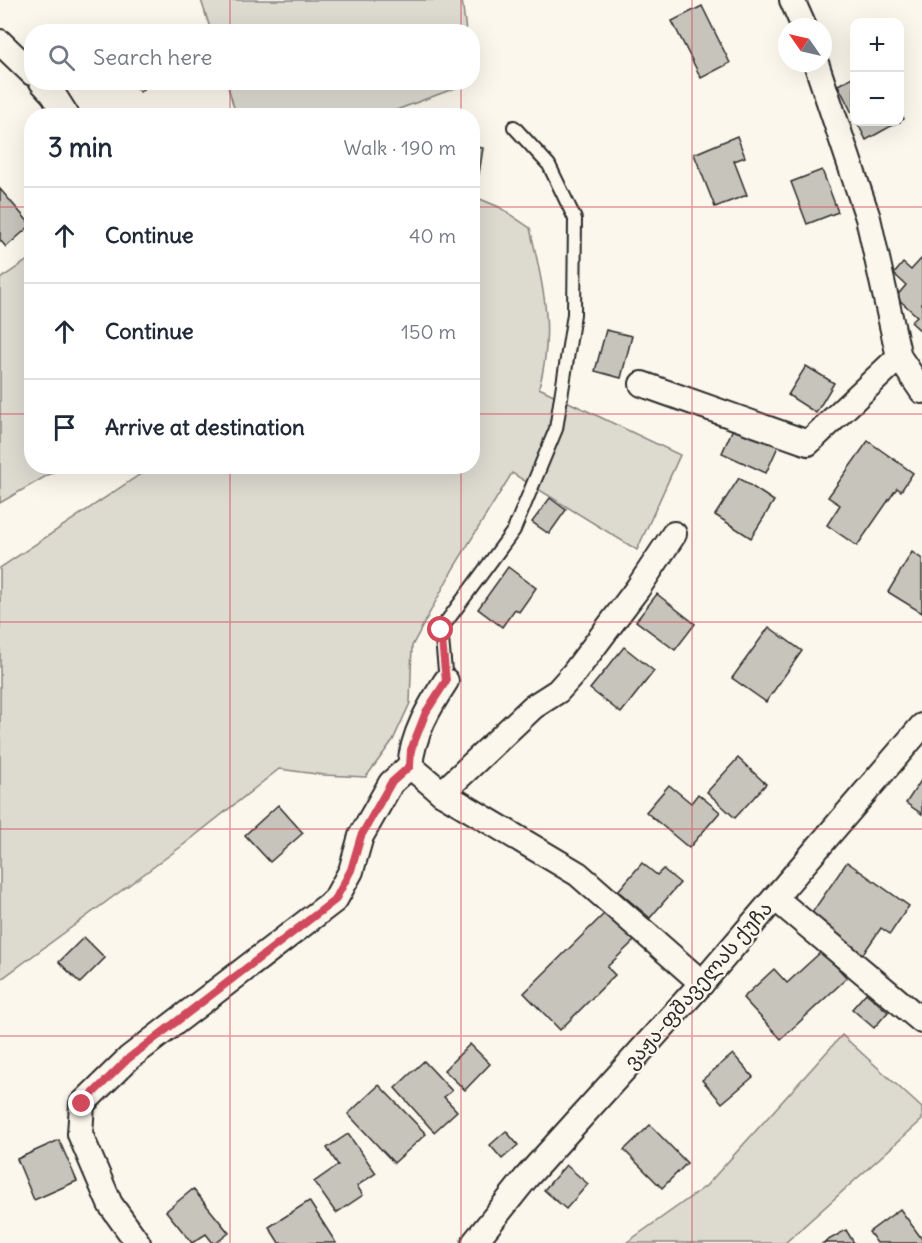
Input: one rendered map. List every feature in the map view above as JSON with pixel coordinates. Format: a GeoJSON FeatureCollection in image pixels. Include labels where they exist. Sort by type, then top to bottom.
{"type":"FeatureCollection","features":[{"type":"Feature","properties":{"kind":"street"},"geometry":{"type":"LineString","coordinates":[[792,0],[800,18]]}},
{"type":"Feature","properties":{"kind":"street"},"geometry":{"type":"LineString","coordinates":[[0,42],[24,65]]}},
{"type":"Feature","properties":{"kind":"street"},"geometry":{"type":"LineString","coordinates":[[819,72],[868,218],[899,357],[922,391]]}},
{"type":"Feature","properties":{"kind":"street"},"geometry":{"type":"LineString","coordinates":[[49,90],[61,108]]}},
{"type":"Feature","properties":{"kind":"street"},"geometry":{"type":"LineString","coordinates":[[642,384],[808,443],[899,357]]}},
{"type":"Feature","properties":{"kind":"street"},"geometry":{"type":"LineString","coordinates":[[442,793],[533,707],[558,691],[638,588],[674,534]]}},
{"type":"Feature","properties":{"kind":"street"},"geometry":{"type":"LineString","coordinates":[[138,1243],[110,1204],[80,1134],[82,1104],[129,1058],[335,900],[351,870],[361,836],[391,783],[410,766],[411,750],[426,712],[446,681]]}},
{"type":"Feature","properties":{"kind":"street","name":"ვაჟა-ფშაველას ქუჩა"},"geometry":{"type":"LineString","coordinates":[[474,1243],[526,1178],[702,983],[922,726]]}},
{"type":"Feature","properties":{"kind":"street"},"geometry":{"type":"LineString","coordinates":[[410,766],[442,793],[578,874],[702,983]]}},
{"type":"Feature","properties":{"kind":"street"},"geometry":{"type":"LineString","coordinates":[[775,898],[922,1021]]}},
{"type":"Feature","properties":{"kind":"lane"},"geometry":{"type":"LineString","coordinates":[[446,681],[441,630],[514,530],[556,429],[574,314],[575,219],[549,165],[513,127]]}},
{"type":"Feature","properties":{"kind":"shaded area"},"geometry":{"type":"Polygon","coordinates":[[[201,0],[462,0],[465,24],[209,24],[201,0]]]}},
{"type":"Feature","properties":{"kind":"shaded area"},"geometry":{"type":"Polygon","coordinates":[[[229,90],[450,90],[402,108],[234,108],[229,90]]]}},
{"type":"Feature","properties":{"kind":"shaded area"},"geometry":{"type":"Polygon","coordinates":[[[480,199],[499,207],[530,228],[543,288],[547,327],[544,367],[539,388],[680,455],[637,550],[512,473],[453,569],[412,646],[410,703],[393,740],[366,777],[324,775],[279,769],[182,846],[0,980],[0,568],[141,474],[480,474],[480,199]]]}},
{"type":"Feature","properties":{"kind":"shaded area"},"geometry":{"type":"Polygon","coordinates":[[[24,263],[24,474],[50,474],[0,503],[0,279],[24,263]]]}},
{"type":"Feature","properties":{"kind":"shaded area"},"geometry":{"type":"Polygon","coordinates":[[[842,1035],[922,1108],[922,1120],[785,1243],[626,1243],[706,1186],[842,1035]]]}},
{"type":"Feature","properties":{"kind":"building"},"geometry":{"type":"Polygon","coordinates":[[[702,6],[730,63],[701,78],[672,21],[702,6]]]}},
{"type":"Feature","properties":{"kind":"building"},"geometry":{"type":"Polygon","coordinates":[[[850,78],[850,109],[838,85],[850,78]]]}},
{"type":"Feature","properties":{"kind":"building"},"geometry":{"type":"Polygon","coordinates":[[[859,126],[892,126],[866,140],[859,126]]]}},
{"type":"Feature","properties":{"kind":"building"},"geometry":{"type":"Polygon","coordinates":[[[737,136],[745,157],[734,161],[747,195],[715,207],[694,154],[737,136]]]}},
{"type":"Feature","properties":{"kind":"building"},"geometry":{"type":"Polygon","coordinates":[[[480,147],[483,148],[480,168],[480,147]]]}},
{"type":"Feature","properties":{"kind":"building"},"geometry":{"type":"Polygon","coordinates":[[[822,170],[838,212],[807,224],[791,182],[822,170]]]}},
{"type":"Feature","properties":{"kind":"building"},"geometry":{"type":"Polygon","coordinates":[[[0,189],[24,217],[24,231],[6,247],[0,240],[0,189]]]}},
{"type":"Feature","properties":{"kind":"building"},"geometry":{"type":"Polygon","coordinates":[[[921,259],[922,332],[911,322],[917,316],[896,297],[906,285],[894,274],[903,263],[911,270],[921,259]]]}},
{"type":"Feature","properties":{"kind":"building"},"geometry":{"type":"Polygon","coordinates":[[[606,330],[632,336],[621,378],[595,371],[606,330]]]}},
{"type":"Feature","properties":{"kind":"building"},"geometry":{"type":"Polygon","coordinates":[[[806,366],[834,383],[816,413],[788,395],[806,366]]]}},
{"type":"Feature","properties":{"kind":"building"},"geometry":{"type":"Polygon","coordinates":[[[736,422],[780,442],[766,473],[722,453],[736,422]]]}},
{"type":"Feature","properties":{"kind":"building"},"geometry":{"type":"Polygon","coordinates":[[[868,441],[913,473],[901,491],[897,488],[857,546],[827,525],[840,505],[828,497],[868,441]]]}},
{"type":"Feature","properties":{"kind":"building"},"geometry":{"type":"Polygon","coordinates":[[[739,478],[774,501],[751,538],[715,515],[739,478]]]}},
{"type":"Feature","properties":{"kind":"building"},"geometry":{"type":"Polygon","coordinates":[[[550,498],[566,510],[549,534],[532,522],[550,498]]]}},
{"type":"Feature","properties":{"kind":"building"},"geometry":{"type":"Polygon","coordinates":[[[912,552],[922,559],[922,613],[888,592],[912,552]]]}},
{"type":"Feature","properties":{"kind":"building"},"geometry":{"type":"Polygon","coordinates":[[[508,567],[536,588],[519,612],[515,609],[502,627],[478,609],[508,567]]]}},
{"type":"Feature","properties":{"kind":"building"},"geometry":{"type":"Polygon","coordinates":[[[657,594],[695,624],[675,650],[636,621],[657,594]]]}},
{"type":"Feature","properties":{"kind":"building"},"geometry":{"type":"Polygon","coordinates":[[[769,627],[802,651],[766,702],[732,678],[769,627]]]}},
{"type":"Feature","properties":{"kind":"building"},"geometry":{"type":"Polygon","coordinates":[[[624,647],[654,671],[621,713],[590,689],[624,647]]]}},
{"type":"Feature","properties":{"kind":"building"},"geometry":{"type":"Polygon","coordinates":[[[738,758],[766,784],[735,818],[707,792],[738,758]]]}},
{"type":"Feature","properties":{"kind":"building"},"geometry":{"type":"Polygon","coordinates":[[[922,779],[922,814],[906,803],[922,779]]]}},
{"type":"Feature","properties":{"kind":"building"},"geometry":{"type":"Polygon","coordinates":[[[669,785],[691,803],[698,794],[720,812],[689,848],[646,812],[669,785]]]}},
{"type":"Feature","properties":{"kind":"building"},"geometry":{"type":"Polygon","coordinates":[[[278,805],[303,833],[270,862],[245,835],[278,805]]]}},
{"type":"Feature","properties":{"kind":"building"},"geometry":{"type":"Polygon","coordinates":[[[847,862],[909,906],[890,934],[881,928],[863,954],[809,917],[847,862]]]}},
{"type":"Feature","properties":{"kind":"building"},"geometry":{"type":"Polygon","coordinates":[[[642,863],[657,875],[663,869],[680,883],[650,918],[618,891],[642,863]]]}},
{"type":"Feature","properties":{"kind":"building"},"geometry":{"type":"Polygon","coordinates":[[[610,908],[638,937],[607,967],[615,975],[560,1030],[524,993],[610,908]]]}},
{"type":"Feature","properties":{"kind":"building"},"geometry":{"type":"Polygon","coordinates":[[[84,937],[105,958],[80,983],[59,962],[84,937]]]}},
{"type":"Feature","properties":{"kind":"building"},"geometry":{"type":"Polygon","coordinates":[[[822,951],[847,978],[781,1039],[743,998],[774,969],[787,983],[822,951]]]}},
{"type":"Feature","properties":{"kind":"building"},"geometry":{"type":"Polygon","coordinates":[[[866,993],[888,1012],[874,1028],[852,1009],[866,993]]]}},
{"type":"Feature","properties":{"kind":"building"},"geometry":{"type":"Polygon","coordinates":[[[470,1044],[490,1064],[465,1090],[444,1070],[470,1044]]]}},
{"type":"Feature","properties":{"kind":"building"},"geometry":{"type":"Polygon","coordinates":[[[733,1054],[753,1077],[722,1103],[702,1080],[733,1054]]]}},
{"type":"Feature","properties":{"kind":"building"},"geometry":{"type":"Polygon","coordinates":[[[424,1061],[452,1091],[444,1097],[457,1111],[434,1132],[395,1088],[424,1061]]]}},
{"type":"Feature","properties":{"kind":"building"},"geometry":{"type":"Polygon","coordinates":[[[379,1085],[426,1134],[394,1163],[348,1114],[379,1085]]]}},
{"type":"Feature","properties":{"kind":"building"},"geometry":{"type":"Polygon","coordinates":[[[650,1125],[687,1163],[662,1188],[624,1150],[650,1125]]]}},
{"type":"Feature","properties":{"kind":"building"},"geometry":{"type":"Polygon","coordinates":[[[506,1131],[518,1145],[502,1159],[490,1145],[506,1131]]]}},
{"type":"Feature","properties":{"kind":"building"},"geometry":{"type":"Polygon","coordinates":[[[348,1134],[376,1173],[357,1186],[363,1195],[336,1213],[314,1182],[338,1165],[327,1148],[348,1134]]]}},
{"type":"Feature","properties":{"kind":"building"},"geometry":{"type":"Polygon","coordinates":[[[59,1140],[77,1181],[34,1200],[17,1159],[59,1140]]]}},
{"type":"Feature","properties":{"kind":"building"},"geometry":{"type":"Polygon","coordinates":[[[566,1165],[588,1184],[566,1209],[544,1190],[566,1165]]]}},
{"type":"Feature","properties":{"kind":"building"},"geometry":{"type":"Polygon","coordinates":[[[193,1189],[229,1233],[216,1243],[213,1243],[206,1234],[192,1243],[166,1211],[193,1189]]]}},
{"type":"Feature","properties":{"kind":"building"},"geometry":{"type":"Polygon","coordinates":[[[309,1201],[336,1243],[279,1243],[269,1227],[309,1201]]]}},
{"type":"Feature","properties":{"kind":"building"},"geometry":{"type":"Polygon","coordinates":[[[900,1209],[922,1239],[922,1243],[877,1243],[869,1232],[900,1209]]]}},
{"type":"Feature","properties":{"kind":"building"},"geometry":{"type":"Polygon","coordinates":[[[846,1230],[854,1243],[823,1243],[846,1230]]]}},
{"type":"Feature","properties":{"kind":"route"},"geometry":{"type":"LineString","coordinates":[[82,1104],[129,1058],[335,900],[351,870],[361,836],[391,783],[410,766],[411,750],[426,712],[446,681],[441,630]]}}]}
